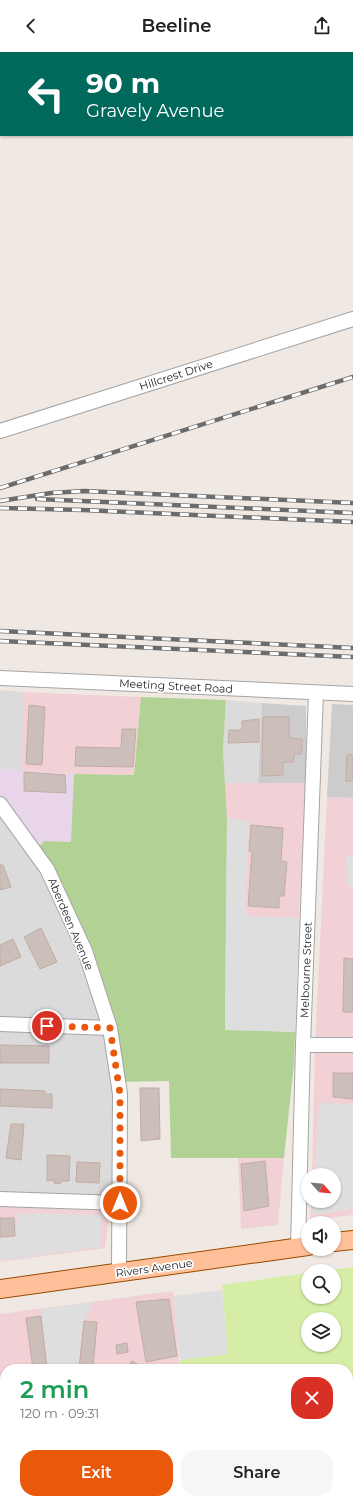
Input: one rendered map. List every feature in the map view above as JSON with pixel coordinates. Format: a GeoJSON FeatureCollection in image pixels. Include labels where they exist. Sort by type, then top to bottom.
{"type":"FeatureCollection","features":[{"type":"Feature","properties":{"kind":"main road"},"geometry":{"type":"LineString","coordinates":[[341,1241],[353,1240]]}},
{"type":"Feature","properties":{"kind":"main road","name":"Rivers Avenue"},"geometry":{"type":"LineString","coordinates":[[0,1289],[301,1247]]}},
{"type":"Feature","properties":{"kind":"street","name":"Hillcrest Drive"},"geometry":{"type":"LineString","coordinates":[[0,431],[353,319]]}},
{"type":"Feature","properties":{"kind":"street","name":"Meeting Street Road"},"geometry":{"type":"LineString","coordinates":[[0,678],[353,694]]}},
{"type":"Feature","properties":{"kind":"street","name":"Melbourne Street"},"geometry":{"type":"LineString","coordinates":[[303,1216],[303,1045],[316,693]]}},
{"type":"Feature","properties":{"kind":"street","name":"Aberdeen Avenue"},"geometry":{"type":"LineString","coordinates":[[0,804],[47,869],[85,951],[110,1028],[120,1094],[119,1273]]}},
{"type":"Feature","properties":{"kind":"street"},"geometry":{"type":"LineString","coordinates":[[0,1024],[110,1028]]}},
{"type":"Feature","properties":{"kind":"street"},"geometry":{"type":"LineString","coordinates":[[303,1045],[353,1045]]}},
{"type":"Feature","properties":{"kind":"street"},"geometry":{"type":"LineString","coordinates":[[0,1199],[120,1203]]}},
{"type":"Feature","properties":{"kind":"shaded area"},"geometry":{"type":"Polygon","coordinates":[[[0,690],[24,692],[21,771],[0,769],[0,690]]]}},
{"type":"Feature","properties":{"kind":"shaded area"},"geometry":{"type":"Polygon","coordinates":[[[24,692],[141,697],[134,775],[21,771],[24,692]]]}},
{"type":"Feature","properties":{"kind":"shaded area"},"geometry":{"type":"Polygon","coordinates":[[[226,700],[262,703],[258,783],[225,783],[223,750],[226,700]]]}},
{"type":"Feature","properties":{"kind":"shaded area"},"geometry":{"type":"Polygon","coordinates":[[[262,703],[306,706],[306,783],[258,783],[262,703]]]}},
{"type":"Feature","properties":{"kind":"shaded area"},"geometry":{"type":"Polygon","coordinates":[[[332,704],[353,705],[353,798],[327,797],[332,704]]]}},
{"type":"Feature","properties":{"kind":"shaded area"},"geometry":{"type":"Polygon","coordinates":[[[0,769],[74,774],[72,842],[45,841],[34,851],[0,804],[0,769]]]}},
{"type":"Feature","properties":{"kind":"shaded area"},"geometry":{"type":"Polygon","coordinates":[[[225,783],[306,783],[298,935],[229,1030],[225,783]]]}},
{"type":"Feature","properties":{"kind":"shaded area"},"geometry":{"type":"Polygon","coordinates":[[[327,797],[353,798],[353,1215],[310,1216],[311,1208],[341,1208],[341,1168],[312,1168],[315,1045],[327,797]]]}},
{"type":"Feature","properties":{"kind":"shaded area"},"geometry":{"type":"Polygon","coordinates":[[[0,804],[47,869],[85,951],[120,1094],[110,1211],[0,1208],[0,804]]]}},
{"type":"Feature","properties":{"kind":"shaded area"},"geometry":{"type":"Polygon","coordinates":[[[227,818],[249,821],[245,916],[299,918],[295,1032],[225,1030],[227,818]]]}},
{"type":"Feature","properties":{"kind":"shaded area"},"geometry":{"type":"Polygon","coordinates":[[[346,856],[353,856],[353,886],[347,886],[346,856]]]}},
{"type":"Feature","properties":{"kind":"shaded area"},"geometry":{"type":"Polygon","coordinates":[[[319,1103],[353,1104],[353,1209],[312,1215],[312,1208],[341,1208],[341,1168],[315,1168],[319,1103]]]}},
{"type":"Feature","properties":{"kind":"shaded area"},"geometry":{"type":"Polygon","coordinates":[[[238,1158],[284,1158],[278,1225],[241,1229],[238,1158]]]}},
{"type":"Feature","properties":{"kind":"shaded area"},"geometry":{"type":"Polygon","coordinates":[[[0,1207],[110,1211],[105,1248],[0,1262],[0,1207]]]}},
{"type":"Feature","properties":{"kind":"shaded area"},"geometry":{"type":"Polygon","coordinates":[[[17,1213],[102,1215],[100,1247],[0,1261],[0,1238],[16,1237],[17,1213]]]}},
{"type":"Feature","properties":{"kind":"shaded area"},"geometry":{"type":"Polygon","coordinates":[[[222,1290],[228,1354],[180,1360],[173,1296],[222,1290]]]}},
{"type":"Feature","properties":{"kind":"shaded area"},"geometry":{"type":"Polygon","coordinates":[[[173,1291],[180,1364],[0,1364],[0,1314],[173,1291]]]}},
{"type":"Feature","properties":{"kind":"shaded area"},"geometry":{"type":"Polygon","coordinates":[[[93,1302],[84,1321],[80,1364],[46,1364],[41,1309],[93,1302]]]}},
{"type":"Feature","properties":{"kind":"green space"},"geometry":{"type":"Polygon","coordinates":[[[141,697],[226,700],[223,750],[227,818],[225,1029],[295,1032],[294,1064],[284,1158],[171,1158],[169,1081],[118,1082],[85,951],[34,851],[45,841],[71,842],[74,774],[134,775],[141,697]]]}},
{"type":"Feature","properties":{"kind":"green space"},"geometry":{"type":"Polygon","coordinates":[[[353,1267],[353,1364],[180,1364],[180,1360],[228,1354],[222,1285],[301,1274],[301,1304],[341,1304],[341,1269],[353,1267]]]}},
{"type":"Feature","properties":{"kind":"building"},"geometry":{"type":"Polygon","coordinates":[[[29,705],[45,707],[42,765],[26,764],[29,705]]]}},
{"type":"Feature","properties":{"kind":"building"},"geometry":{"type":"Polygon","coordinates":[[[263,717],[289,717],[289,738],[302,739],[302,754],[294,754],[294,762],[283,762],[283,775],[262,776],[263,717]]]}},
{"type":"Feature","properties":{"kind":"building"},"geometry":{"type":"Polygon","coordinates":[[[259,719],[259,742],[228,743],[229,730],[242,730],[242,721],[259,719]]]}},
{"type":"Feature","properties":{"kind":"building"},"geometry":{"type":"Polygon","coordinates":[[[122,729],[136,729],[133,767],[75,766],[76,747],[121,748],[122,729]]]}},
{"type":"Feature","properties":{"kind":"building"},"geometry":{"type":"Polygon","coordinates":[[[347,755],[353,755],[353,781],[346,781],[347,755]]]}},
{"type":"Feature","properties":{"kind":"building"},"geometry":{"type":"Polygon","coordinates":[[[24,772],[65,775],[66,793],[24,791],[24,772]]]}},
{"type":"Feature","properties":{"kind":"building"},"geometry":{"type":"Polygon","coordinates":[[[251,825],[283,828],[281,861],[287,862],[284,896],[279,896],[279,908],[248,906],[252,851],[249,851],[251,825]]]}},
{"type":"Feature","properties":{"kind":"building"},"geometry":{"type":"Polygon","coordinates":[[[0,865],[3,865],[11,887],[0,890],[0,865]]]}},
{"type":"Feature","properties":{"kind":"building"},"geometry":{"type":"Polygon","coordinates":[[[41,928],[57,962],[40,969],[24,937],[41,928]]]}},
{"type":"Feature","properties":{"kind":"building"},"geometry":{"type":"Polygon","coordinates":[[[13,939],[21,957],[0,966],[0,945],[13,939]]]}},
{"type":"Feature","properties":{"kind":"building"},"geometry":{"type":"Polygon","coordinates":[[[344,958],[353,959],[353,1012],[343,1012],[344,958]]]}},
{"type":"Feature","properties":{"kind":"building"},"geometry":{"type":"Polygon","coordinates":[[[0,1045],[49,1046],[49,1063],[0,1063],[0,1045]]]}},
{"type":"Feature","properties":{"kind":"building"},"geometry":{"type":"Polygon","coordinates":[[[333,1073],[353,1073],[353,1099],[333,1097],[333,1073]]]}},
{"type":"Feature","properties":{"kind":"building"},"geometry":{"type":"Polygon","coordinates":[[[140,1088],[159,1088],[160,1139],[141,1141],[140,1088]]]}},
{"type":"Feature","properties":{"kind":"building"},"geometry":{"type":"Polygon","coordinates":[[[0,1089],[45,1091],[45,1094],[52,1094],[52,1108],[0,1106],[0,1089]]]}},
{"type":"Feature","properties":{"kind":"building"},"geometry":{"type":"Polygon","coordinates":[[[11,1124],[24,1124],[21,1160],[6,1158],[11,1124]]]}},
{"type":"Feature","properties":{"kind":"building"},"geometry":{"type":"Polygon","coordinates":[[[47,1155],[70,1156],[69,1181],[61,1181],[60,1184],[54,1183],[54,1180],[47,1181],[47,1155]]]}},
{"type":"Feature","properties":{"kind":"building"},"geometry":{"type":"Polygon","coordinates":[[[265,1161],[269,1206],[244,1211],[241,1164],[265,1161]]]}},
{"type":"Feature","properties":{"kind":"building"},"geometry":{"type":"Polygon","coordinates":[[[77,1162],[100,1163],[99,1183],[76,1182],[77,1162]]]}},
{"type":"Feature","properties":{"kind":"building"},"geometry":{"type":"Polygon","coordinates":[[[0,1218],[14,1218],[15,1236],[0,1237],[0,1218]]]}},
{"type":"Feature","properties":{"kind":"building"},"geometry":{"type":"Polygon","coordinates":[[[169,1299],[177,1356],[146,1362],[136,1302],[169,1299]]]}},
{"type":"Feature","properties":{"kind":"building"},"geometry":{"type":"Polygon","coordinates":[[[41,1316],[46,1364],[32,1364],[26,1318],[41,1316]]]}},
{"type":"Feature","properties":{"kind":"building"},"geometry":{"type":"Polygon","coordinates":[[[84,1321],[97,1322],[93,1364],[80,1364],[84,1321]]]}},
{"type":"Feature","properties":{"kind":"building"},"geometry":{"type":"Polygon","coordinates":[[[127,1343],[128,1352],[117,1354],[116,1345],[127,1343]]]}},
{"type":"Feature","properties":{"kind":"building"},"geometry":{"type":"Polygon","coordinates":[[[132,1361],[137,1364],[130,1364],[132,1361]]]}},
{"type":"Feature","properties":{"kind":"railway"},"geometry":{"type":"LineString","coordinates":[[0,488],[353,377]]}},
{"type":"Feature","properties":{"kind":"railway"},"geometry":{"type":"LineString","coordinates":[[0,501],[51,493],[84,491],[353,503]]}},
{"type":"Feature","properties":{"kind":"railway"},"geometry":{"type":"LineString","coordinates":[[37,499],[353,513]]}},
{"type":"Feature","properties":{"kind":"railway"},"geometry":{"type":"LineString","coordinates":[[0,508],[83,510],[353,522]]}},
{"type":"Feature","properties":{"kind":"railway"},"geometry":{"type":"LineString","coordinates":[[0,631],[353,648]]}},
{"type":"Feature","properties":{"kind":"railway"},"geometry":{"type":"LineString","coordinates":[[0,641],[353,657]]}},
{"type":"Feature","properties":{"kind":"route"},"geometry":{"type":"LineString","coordinates":[[47,1026],[110,1028],[120,1094],[120,1203]]}}]}
